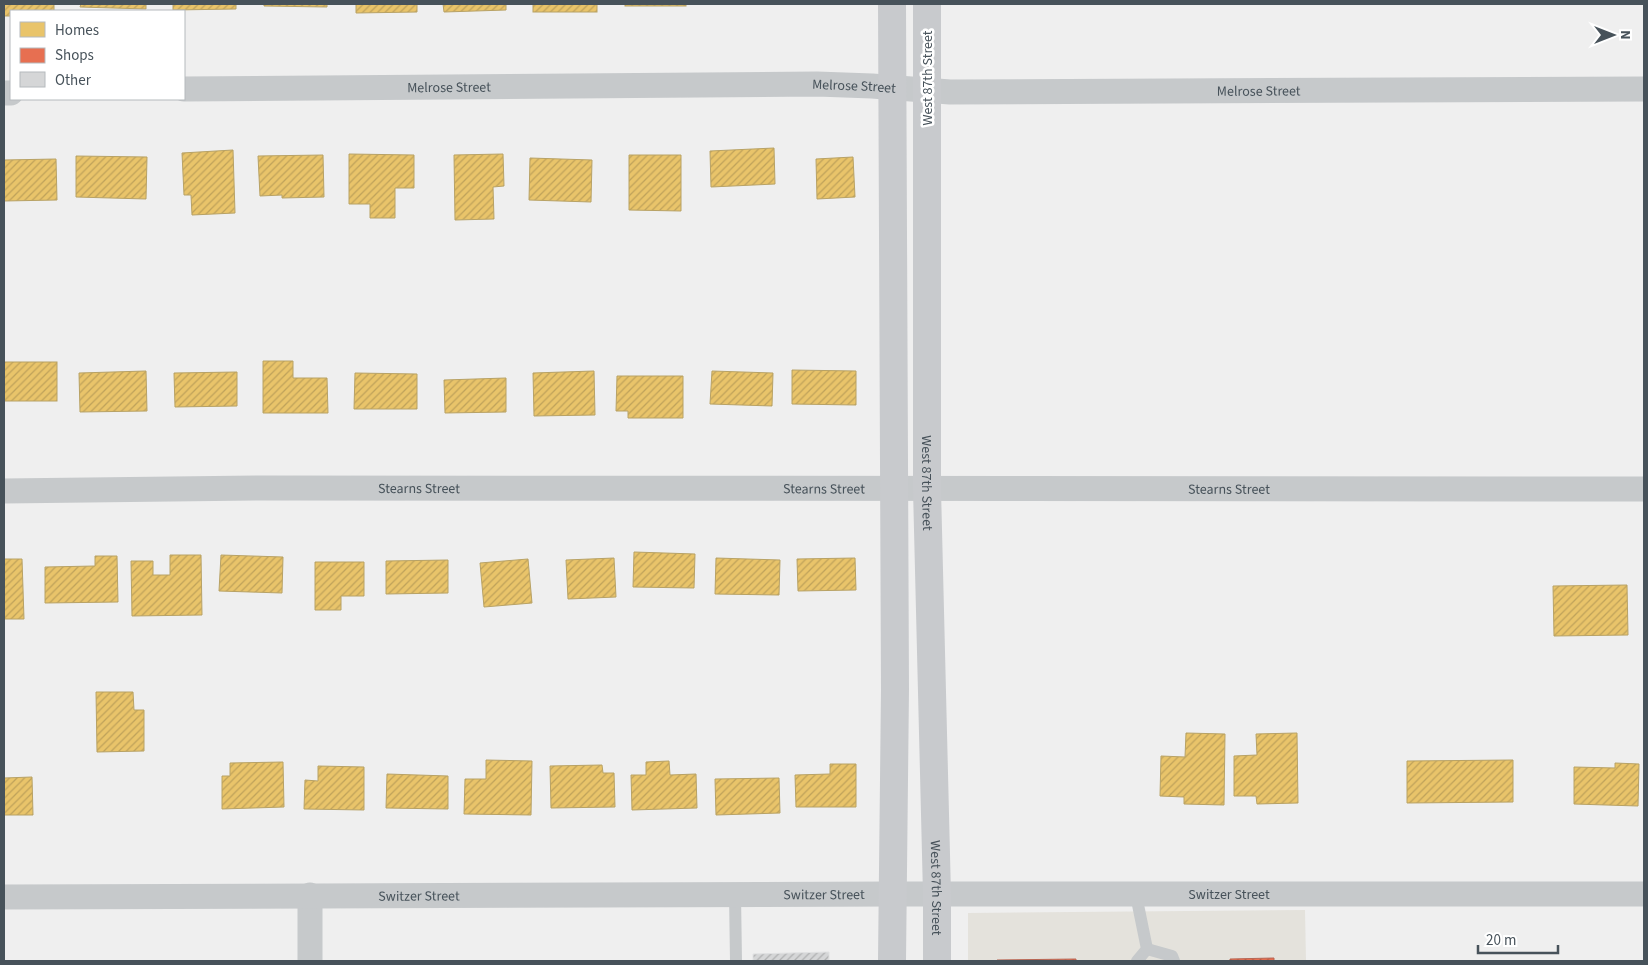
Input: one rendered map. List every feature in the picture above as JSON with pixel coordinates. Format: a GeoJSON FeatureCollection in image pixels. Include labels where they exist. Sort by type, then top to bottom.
{"type":"FeatureCollection","features":[{"type":"Feature","properties":{"kind":"main road"},"geometry":{"type":"LineString","coordinates":[[892,4],[895,689],[892,961]]}},
{"type":"Feature","properties":{"kind":"main road","name":"West 87th Street"},"geometry":{"type":"LineString","coordinates":[[927,4],[927,489],[937,961]]}},
{"type":"Feature","properties":{"kind":"street","name":"Melrose Street"},"geometry":{"type":"LineString","coordinates":[[185,89],[817,84],[960,92],[1644,89]]}},
{"type":"Feature","properties":{"kind":"street","name":"Stearns Street"},"geometry":{"type":"LineString","coordinates":[[4,491],[262,488],[1644,488]]}},
{"type":"Feature","properties":{"kind":"street","name":"Switzer Street"},"geometry":{"type":"LineString","coordinates":[[4,897],[735,894],[1644,894]]}},
{"type":"Feature","properties":{"kind":"street"},"geometry":{"type":"LineString","coordinates":[[310,895],[310,961]]}},
{"type":"Feature","properties":{"kind":"lane"},"geometry":{"type":"LineString","coordinates":[[735,894],[736,961]]}},
{"type":"Feature","properties":{"kind":"lane"},"geometry":{"type":"LineString","coordinates":[[1136,895],[1147,949],[1138,961]]}},
{"type":"Feature","properties":{"kind":"lane"},"geometry":{"type":"LineString","coordinates":[[1147,949],[1172,956],[1174,961]]}},
{"type":"Feature","properties":{"kind":"shaded area"},"geometry":{"type":"Polygon","coordinates":[[[1305,910],[1306,961],[968,961],[968,913],[1305,910]]]}},
{"type":"Feature","properties":{"kind":"building: Homes"},"geometry":{"type":"Polygon","coordinates":[[[4,4],[54,4],[54,10],[10,10],[10,16],[4,16],[4,4]]]}},
{"type":"Feature","properties":{"kind":"building: Homes"},"geometry":{"type":"Polygon","coordinates":[[[81,4],[146,4],[146,9],[80,7],[81,4]]]}},
{"type":"Feature","properties":{"kind":"building: Homes"},"geometry":{"type":"Polygon","coordinates":[[[173,4],[236,4],[236,9],[173,10],[173,4]]]}},
{"type":"Feature","properties":{"kind":"building: Homes"},"geometry":{"type":"Polygon","coordinates":[[[264,4],[327,4],[327,7],[264,6],[264,4]]]}},
{"type":"Feature","properties":{"kind":"building: Homes"},"geometry":{"type":"Polygon","coordinates":[[[356,4],[417,4],[417,12],[356,13],[356,4]]]}},
{"type":"Feature","properties":{"kind":"building: Homes"},"geometry":{"type":"Polygon","coordinates":[[[443,4],[506,4],[506,10],[444,12],[443,4]]]}},
{"type":"Feature","properties":{"kind":"building: Homes"},"geometry":{"type":"Polygon","coordinates":[[[533,4],[597,4],[597,12],[533,12],[533,4]]]}},
{"type":"Feature","properties":{"kind":"building: Homes"},"geometry":{"type":"Polygon","coordinates":[[[625,4],[686,4],[686,6],[625,6],[625,4]]]}},
{"type":"Feature","properties":{"kind":"building: Homes"},"geometry":{"type":"Polygon","coordinates":[[[774,148],[775,184],[711,187],[710,151],[774,148]]]}},
{"type":"Feature","properties":{"kind":"building: Homes"},"geometry":{"type":"Polygon","coordinates":[[[233,150],[235,213],[192,215],[191,195],[184,195],[182,153],[233,150]]]}},
{"type":"Feature","properties":{"kind":"building: Homes"},"geometry":{"type":"Polygon","coordinates":[[[349,154],[414,155],[414,188],[395,188],[395,218],[370,218],[370,204],[349,204],[349,154]]]}},
{"type":"Feature","properties":{"kind":"building: Homes"},"geometry":{"type":"Polygon","coordinates":[[[503,154],[504,186],[493,187],[494,219],[455,220],[454,155],[503,154]]]}},
{"type":"Feature","properties":{"kind":"building: Homes"},"geometry":{"type":"Polygon","coordinates":[[[323,155],[324,197],[282,198],[282,195],[260,196],[258,156],[323,155]]]}},
{"type":"Feature","properties":{"kind":"building: Homes"},"geometry":{"type":"Polygon","coordinates":[[[629,155],[681,155],[681,211],[629,210],[629,155]]]}},
{"type":"Feature","properties":{"kind":"building: Homes"},"geometry":{"type":"Polygon","coordinates":[[[76,156],[147,157],[146,199],[76,197],[76,156]]]}},
{"type":"Feature","properties":{"kind":"building: Homes"},"geometry":{"type":"Polygon","coordinates":[[[853,157],[855,197],[817,199],[816,159],[853,157]]]}},
{"type":"Feature","properties":{"kind":"building: Homes"},"geometry":{"type":"Polygon","coordinates":[[[530,158],[592,160],[591,202],[529,200],[530,158]]]}},
{"type":"Feature","properties":{"kind":"building: Homes"},"geometry":{"type":"Polygon","coordinates":[[[56,159],[57,200],[4,201],[4,160],[56,159]]]}},
{"type":"Feature","properties":{"kind":"building: Homes"},"geometry":{"type":"Polygon","coordinates":[[[263,361],[293,361],[293,378],[327,378],[328,413],[263,413],[263,361]]]}},
{"type":"Feature","properties":{"kind":"building: Homes"},"geometry":{"type":"Polygon","coordinates":[[[4,362],[57,362],[57,401],[4,401],[4,362]]]}},
{"type":"Feature","properties":{"kind":"building: Homes"},"geometry":{"type":"Polygon","coordinates":[[[792,370],[856,371],[856,405],[792,404],[792,370]]]}},
{"type":"Feature","properties":{"kind":"building: Homes"},"geometry":{"type":"Polygon","coordinates":[[[146,371],[147,411],[80,412],[79,373],[146,371]]]}},
{"type":"Feature","properties":{"kind":"building: Homes"},"geometry":{"type":"Polygon","coordinates":[[[594,371],[595,415],[534,416],[533,373],[594,371]]]}},
{"type":"Feature","properties":{"kind":"building: Homes"},"geometry":{"type":"Polygon","coordinates":[[[712,371],[773,373],[772,406],[710,404],[712,371]]]}},
{"type":"Feature","properties":{"kind":"building: Homes"},"geometry":{"type":"Polygon","coordinates":[[[237,372],[237,406],[175,407],[174,373],[237,372]]]}},
{"type":"Feature","properties":{"kind":"building: Homes"},"geometry":{"type":"Polygon","coordinates":[[[355,373],[417,374],[417,409],[354,409],[355,373]]]}},
{"type":"Feature","properties":{"kind":"building: Homes"},"geometry":{"type":"Polygon","coordinates":[[[617,376],[683,376],[683,418],[628,418],[628,411],[616,411],[617,376]]]}},
{"type":"Feature","properties":{"kind":"building: Homes"},"geometry":{"type":"Polygon","coordinates":[[[506,378],[506,412],[445,413],[444,380],[506,378]]]}},
{"type":"Feature","properties":{"kind":"building: Homes"},"geometry":{"type":"Polygon","coordinates":[[[634,552],[695,554],[694,588],[633,587],[634,552]]]}},
{"type":"Feature","properties":{"kind":"building: Homes"},"geometry":{"type":"Polygon","coordinates":[[[170,555],[201,555],[202,615],[132,616],[131,561],[153,561],[153,575],[170,575],[170,555]]]}},
{"type":"Feature","properties":{"kind":"building: Homes"},"geometry":{"type":"Polygon","coordinates":[[[221,555],[283,557],[282,593],[219,591],[221,555]]]}},
{"type":"Feature","properties":{"kind":"building: Homes"},"geometry":{"type":"Polygon","coordinates":[[[95,556],[117,556],[118,602],[45,603],[45,567],[95,566],[95,556]]]}},
{"type":"Feature","properties":{"kind":"building: Homes"},"geometry":{"type":"Polygon","coordinates":[[[614,558],[616,597],[568,599],[566,560],[614,558]]]}},
{"type":"Feature","properties":{"kind":"building: Homes"},"geometry":{"type":"Polygon","coordinates":[[[716,558],[780,560],[779,595],[715,594],[716,558]]]}},
{"type":"Feature","properties":{"kind":"building: Homes"},"geometry":{"type":"Polygon","coordinates":[[[855,558],[856,590],[798,591],[797,559],[855,558]]]}},
{"type":"Feature","properties":{"kind":"building: Homes"},"geometry":{"type":"Polygon","coordinates":[[[4,559],[22,559],[24,619],[4,619],[4,559]]]}},
{"type":"Feature","properties":{"kind":"building: Homes"},"geometry":{"type":"Polygon","coordinates":[[[528,559],[532,603],[484,607],[480,563],[528,559]]]}},
{"type":"Feature","properties":{"kind":"building: Homes"},"geometry":{"type":"Polygon","coordinates":[[[448,560],[448,593],[386,594],[386,561],[448,560]]]}},
{"type":"Feature","properties":{"kind":"building: Homes"},"geometry":{"type":"Polygon","coordinates":[[[315,562],[364,562],[364,596],[341,596],[341,610],[315,610],[315,562]]]}},
{"type":"Feature","properties":{"kind":"building: Homes"},"geometry":{"type":"Polygon","coordinates":[[[1627,585],[1628,635],[1554,636],[1553,586],[1627,585]]]}},
{"type":"Feature","properties":{"kind":"building: Homes"},"geometry":{"type":"Polygon","coordinates":[[[96,692],[133,692],[134,710],[144,710],[144,751],[97,752],[96,692]]]}},
{"type":"Feature","properties":{"kind":"building: Homes"},"geometry":{"type":"Polygon","coordinates":[[[1186,733],[1225,734],[1224,805],[1184,804],[1184,797],[1160,796],[1161,756],[1185,757],[1186,733]]]}},
{"type":"Feature","properties":{"kind":"building: Homes"},"geometry":{"type":"Polygon","coordinates":[[[1297,733],[1298,803],[1257,804],[1256,796],[1234,796],[1234,756],[1257,755],[1256,734],[1297,733]]]}},
{"type":"Feature","properties":{"kind":"building: Homes"},"geometry":{"type":"Polygon","coordinates":[[[486,760],[532,761],[531,815],[464,814],[465,779],[486,779],[486,760]]]}},
{"type":"Feature","properties":{"kind":"building: Homes"},"geometry":{"type":"Polygon","coordinates":[[[1513,760],[1513,802],[1407,803],[1407,761],[1513,760]]]}},
{"type":"Feature","properties":{"kind":"building: Homes"},"geometry":{"type":"Polygon","coordinates":[[[669,761],[670,775],[696,774],[697,808],[632,810],[631,775],[646,775],[646,762],[669,761]]]}},
{"type":"Feature","properties":{"kind":"building: Homes"},"geometry":{"type":"Polygon","coordinates":[[[283,762],[284,807],[222,809],[222,776],[230,776],[230,763],[283,762]]]}},
{"type":"Feature","properties":{"kind":"building: Homes"},"geometry":{"type":"Polygon","coordinates":[[[1615,763],[1639,764],[1638,806],[1574,804],[1574,767],[1615,768],[1615,763]]]}},
{"type":"Feature","properties":{"kind":"building: Homes"},"geometry":{"type":"Polygon","coordinates":[[[830,764],[856,764],[856,807],[796,807],[795,775],[830,774],[830,764]]]}},
{"type":"Feature","properties":{"kind":"building: Homes"},"geometry":{"type":"Polygon","coordinates":[[[602,765],[603,773],[614,773],[615,807],[551,808],[550,766],[602,765]]]}},
{"type":"Feature","properties":{"kind":"building: Homes"},"geometry":{"type":"Polygon","coordinates":[[[318,766],[364,767],[364,810],[304,809],[305,780],[318,781],[318,766]]]}},
{"type":"Feature","properties":{"kind":"building: Homes"},"geometry":{"type":"Polygon","coordinates":[[[387,774],[448,776],[448,809],[386,808],[387,774]]]}},
{"type":"Feature","properties":{"kind":"building: Homes"},"geometry":{"type":"Polygon","coordinates":[[[32,777],[33,815],[4,815],[4,778],[32,777]]]}},
{"type":"Feature","properties":{"kind":"building: Homes"},"geometry":{"type":"Polygon","coordinates":[[[779,778],[780,813],[716,815],[715,779],[779,778]]]}},
{"type":"Feature","properties":{"kind":"building: Shops"},"geometry":{"type":"Polygon","coordinates":[[[1274,958],[1274,961],[1230,961],[1230,959],[1274,958]]]}},
{"type":"Feature","properties":{"kind":"building: Shops"},"geometry":{"type":"Polygon","coordinates":[[[1076,959],[1076,961],[997,961],[997,960],[1076,959]]]}},
{"type":"Feature","properties":{"kind":"building: Other"},"geometry":{"type":"Polygon","coordinates":[[[829,952],[829,961],[753,961],[753,954],[829,952]]]}}]}
